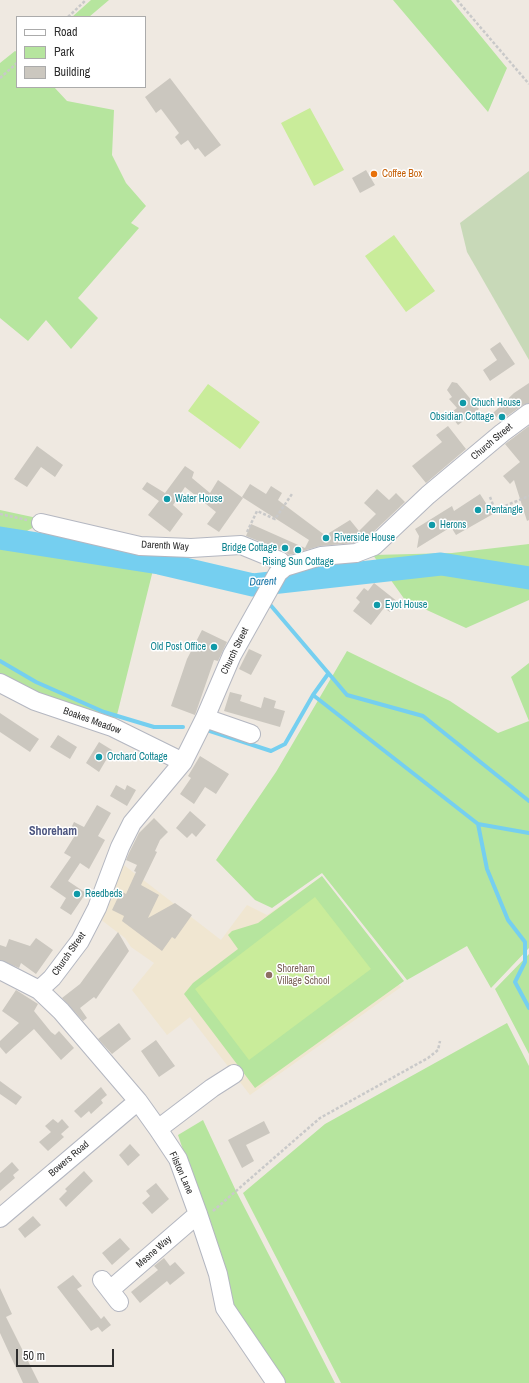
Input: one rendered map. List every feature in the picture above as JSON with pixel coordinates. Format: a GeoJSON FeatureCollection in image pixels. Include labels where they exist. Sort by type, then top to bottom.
{"type":"FeatureCollection","features":[{"type":"Feature","properties":{"kind":"street","name":"Church Street"},"geometry":{"type":"LineString","coordinates":[[39,990],[52,978],[80,941],[98,908],[120,847],[132,823],[182,762],[205,718],[232,655],[255,612],[282,570],[321,556],[356,552],[374,546],[428,494],[502,433],[529,413]]}},
{"type":"Feature","properties":{"kind":"street","name":"Darenth Way"},"geometry":{"type":"LineString","coordinates":[[41,523],[140,546],[191,548],[241,545],[280,561],[282,570]]}},
{"type":"Feature","properties":{"kind":"street","name":"Boakes Meadow"},"geometry":{"type":"LineString","coordinates":[[0,683],[36,701],[112,727],[182,762]]}},
{"type":"Feature","properties":{"kind":"street"},"geometry":{"type":"LineString","coordinates":[[205,718],[251,734]]}},
{"type":"Feature","properties":{"kind":"street","name":"Filston Lane"},"geometry":{"type":"LineString","coordinates":[[0,970],[39,990],[84,1038],[138,1101],[178,1159],[218,1274],[225,1308],[276,1383]]}},
{"type":"Feature","properties":{"kind":"street"},"geometry":{"type":"LineString","coordinates":[[158,1130],[212,1088],[234,1074]]}},
{"type":"Feature","properties":{"kind":"street","name":"Bowers Road"},"geometry":{"type":"LineString","coordinates":[[0,1218],[138,1101]]}},
{"type":"Feature","properties":{"kind":"street","name":"Mesne Way"},"geometry":{"type":"LineString","coordinates":[[110,1291],[199,1218]]}},
{"type":"Feature","properties":{"kind":"path"},"geometry":{"type":"LineString","coordinates":[[69,16],[86,0]]}},
{"type":"Feature","properties":{"kind":"path"},"geometry":{"type":"LineString","coordinates":[[457,0],[529,84]]}},
{"type":"Feature","properties":{"kind":"path"},"geometry":{"type":"LineString","coordinates":[[0,78],[16,64]]}},
{"type":"Feature","properties":{"kind":"path"},"geometry":{"type":"LineString","coordinates":[[241,545],[257,511],[275,519],[292,494]]}},
{"type":"Feature","properties":{"kind":"path"},"geometry":{"type":"LineString","coordinates":[[490,497],[495,510],[529,496]]}},
{"type":"Feature","properties":{"kind":"path"},"geometry":{"type":"LineString","coordinates":[[0,514],[41,523]]}},
{"type":"Feature","properties":{"kind":"path"},"geometry":{"type":"LineString","coordinates":[[199,1218],[320,1118],[428,1058],[438,1050],[440,1041]]}},
{"type":"Feature","properties":{"kind":"shaded area","name":"Shoreham Village School"},"geometry":{"type":"Polygon","coordinates":[[[120,862],[221,940],[247,905],[267,915],[317,880],[401,987],[250,1095],[190,1017],[167,1035],[132,990],[154,963],[131,947],[125,938],[100,919],[107,909],[120,862]]]}},
{"type":"Feature","properties":{"kind":"green space"},"geometry":{"type":"Polygon","coordinates":[[[91,0],[109,0],[90,16],[73,16],[91,0]]]}},
{"type":"Feature","properties":{"kind":"green space"},"geometry":{"type":"Polygon","coordinates":[[[393,0],[451,0],[507,68],[488,112],[393,0]]]}},
{"type":"Feature","properties":{"kind":"green space"},"geometry":{"type":"Polygon","coordinates":[[[16,52],[16,88],[55,88],[67,101],[114,110],[112,155],[126,183],[146,206],[131,223],[139,228],[78,298],[98,318],[71,349],[46,320],[28,341],[0,318],[0,63],[16,52]]]}},
{"type":"Feature","properties":{"kind":"green space"},"geometry":{"type":"Polygon","coordinates":[[[310,108],[344,170],[314,186],[281,123],[310,108]]]}},
{"type":"Feature","properties":{"kind":"green space"},"geometry":{"type":"Polygon","coordinates":[[[529,171],[529,360],[467,252],[460,223],[529,171]]]}},
{"type":"Feature","properties":{"kind":"green space"},"geometry":{"type":"Polygon","coordinates":[[[394,235],[435,291],[406,312],[365,256],[394,235]]]}},
{"type":"Feature","properties":{"kind":"green space"},"geometry":{"type":"Polygon","coordinates":[[[208,384],[260,422],[240,449],[188,411],[208,384]]]}},
{"type":"Feature","properties":{"kind":"green space"},"geometry":{"type":"Polygon","coordinates":[[[0,510],[51,521],[41,523],[20,535],[0,533],[0,510]]]}},
{"type":"Feature","properties":{"kind":"green space"},"geometry":{"type":"Polygon","coordinates":[[[529,544],[529,600],[466,628],[405,600],[373,555],[452,553],[529,544]]]}},
{"type":"Feature","properties":{"kind":"green space"},"geometry":{"type":"Polygon","coordinates":[[[0,546],[153,570],[115,723],[38,696],[0,675],[0,546]]]}},
{"type":"Feature","properties":{"kind":"green space"},"geometry":{"type":"Polygon","coordinates":[[[347,651],[450,701],[498,733],[529,721],[529,948],[491,988],[467,946],[407,980],[322,873],[272,908],[255,900],[216,860],[276,772],[347,651]]]}},
{"type":"Feature","properties":{"kind":"green space"},"geometry":{"type":"Polygon","coordinates":[[[529,663],[529,721],[511,677],[529,663]]]}},
{"type":"Feature","properties":{"kind":"green space","name":"Shoreham Village School"},"geometry":{"type":"Polygon","coordinates":[[[322,876],[404,981],[255,1088],[184,994],[193,983],[238,949],[228,935],[232,931],[258,923],[322,876]]]}},
{"type":"Feature","properties":{"kind":"green space"},"geometry":{"type":"Polygon","coordinates":[[[315,897],[371,969],[249,1060],[195,989],[315,897]]]}},
{"type":"Feature","properties":{"kind":"green space"},"geometry":{"type":"Polygon","coordinates":[[[529,954],[529,1054],[495,989],[529,954]]]}},
{"type":"Feature","properties":{"kind":"green space"},"geometry":{"type":"Polygon","coordinates":[[[507,1023],[529,1066],[529,1383],[341,1383],[243,1193],[325,1124],[507,1023]]]}},
{"type":"Feature","properties":{"kind":"green space"},"geometry":{"type":"Polygon","coordinates":[[[203,1120],[236,1191],[335,1383],[284,1383],[232,1306],[208,1224],[178,1135],[203,1120]]]}},
{"type":"Feature","properties":{"kind":"building"},"geometry":{"type":"Polygon","coordinates":[[[170,78],[221,145],[205,157],[198,148],[195,150],[188,140],[181,145],[175,137],[179,133],[161,109],[156,113],[145,97],[170,78]]]}},
{"type":"Feature","properties":{"kind":"building"},"geometry":{"type":"Polygon","coordinates":[[[366,170],[375,185],[360,193],[352,178],[366,170]]]}},
{"type":"Feature","properties":{"kind":"building"},"geometry":{"type":"Polygon","coordinates":[[[500,342],[515,364],[490,381],[483,370],[497,360],[490,349],[500,342]]]}},
{"type":"Feature","properties":{"kind":"building","name":"Chuch House"},"geometry":{"type":"Polygon","coordinates":[[[452,382],[457,383],[479,409],[458,425],[449,414],[457,408],[449,399],[452,397],[447,390],[452,382]]]}},
{"type":"Feature","properties":{"kind":"building"},"geometry":{"type":"Polygon","coordinates":[[[529,383],[529,403],[523,405],[500,421],[493,413],[514,393],[529,383]]]}},
{"type":"Feature","properties":{"kind":"building"},"geometry":{"type":"Polygon","coordinates":[[[448,426],[466,449],[426,483],[412,466],[442,442],[436,435],[448,426]]]}},
{"type":"Feature","properties":{"kind":"building"},"geometry":{"type":"Polygon","coordinates":[[[529,426],[529,520],[527,521],[514,480],[510,484],[503,476],[520,462],[505,444],[529,426]]]}},
{"type":"Feature","properties":{"kind":"building"},"geometry":{"type":"Polygon","coordinates":[[[37,446],[63,465],[55,477],[41,467],[27,487],[14,479],[37,446]]]}},
{"type":"Feature","properties":{"kind":"building","name":"Water House"},"geometry":{"type":"Polygon","coordinates":[[[185,466],[194,472],[192,478],[210,493],[218,480],[243,498],[219,532],[207,524],[216,512],[185,487],[173,505],[183,514],[170,532],[148,515],[159,501],[142,489],[147,482],[165,493],[185,466]]]}},
{"type":"Feature","properties":{"kind":"building"},"geometry":{"type":"Polygon","coordinates":[[[250,484],[266,494],[271,486],[282,493],[278,500],[330,539],[329,533],[350,520],[359,531],[376,514],[364,503],[377,489],[389,500],[396,493],[405,502],[368,537],[354,543],[320,546],[289,555],[284,551],[246,536],[251,524],[305,548],[309,540],[242,497],[250,484]]]}},
{"type":"Feature","properties":{"kind":"building"},"geometry":{"type":"Polygon","coordinates":[[[480,494],[493,514],[456,535],[451,527],[417,548],[419,536],[415,529],[452,506],[454,511],[480,494]]]}},
{"type":"Feature","properties":{"kind":"building","name":"Eyot House"},"geometry":{"type":"Polygon","coordinates":[[[374,583],[398,602],[390,612],[384,608],[371,625],[353,611],[360,602],[356,598],[364,588],[368,591],[374,583]]]}},
{"type":"Feature","properties":{"kind":"building"},"geometry":{"type":"Polygon","coordinates":[[[202,630],[227,642],[218,661],[214,660],[195,715],[171,706],[187,659],[202,630]]]}},
{"type":"Feature","properties":{"kind":"building"},"geometry":{"type":"Polygon","coordinates":[[[249,649],[262,655],[251,675],[239,669],[249,649]]]}},
{"type":"Feature","properties":{"kind":"building"},"geometry":{"type":"Polygon","coordinates":[[[230,692],[242,695],[240,701],[261,708],[264,697],[276,701],[274,708],[285,711],[280,727],[224,711],[230,692]]]}},
{"type":"Feature","properties":{"kind":"building"},"geometry":{"type":"Polygon","coordinates":[[[0,713],[39,739],[30,752],[0,732],[0,713]]]}},
{"type":"Feature","properties":{"kind":"building"},"geometry":{"type":"Polygon","coordinates":[[[58,735],[77,747],[70,759],[50,747],[58,735]]]}},
{"type":"Feature","properties":{"kind":"building","name":"Orchard Cottage"},"geometry":{"type":"Polygon","coordinates":[[[99,742],[112,750],[99,772],[86,763],[99,742]]]}},
{"type":"Feature","properties":{"kind":"building"},"geometry":{"type":"Polygon","coordinates":[[[200,756],[229,774],[216,794],[205,787],[194,804],[180,794],[191,778],[188,776],[200,756]]]}},
{"type":"Feature","properties":{"kind":"building"},"geometry":{"type":"Polygon","coordinates":[[[116,785],[125,790],[127,785],[136,790],[127,806],[110,796],[116,785]]]}},
{"type":"Feature","properties":{"kind":"building"},"geometry":{"type":"Polygon","coordinates":[[[97,805],[111,813],[98,836],[105,840],[89,869],[80,863],[68,881],[86,893],[71,915],[60,908],[66,898],[50,887],[71,857],[64,853],[74,837],[68,834],[74,822],[84,827],[97,805]]]}},
{"type":"Feature","properties":{"kind":"building"},"geometry":{"type":"Polygon","coordinates":[[[190,811],[206,825],[196,837],[192,833],[187,838],[176,828],[190,811]]]}},
{"type":"Feature","properties":{"kind":"building"},"geometry":{"type":"Polygon","coordinates":[[[154,818],[168,832],[160,840],[155,851],[157,852],[141,885],[159,895],[148,918],[175,903],[192,915],[175,939],[172,937],[162,951],[122,921],[124,916],[112,910],[121,891],[126,894],[136,872],[134,871],[137,865],[126,860],[129,853],[139,833],[154,818]]]}},
{"type":"Feature","properties":{"kind":"building"},"geometry":{"type":"Polygon","coordinates":[[[118,932],[129,951],[96,999],[94,997],[80,1008],[87,1018],[83,1021],[62,998],[80,984],[118,932]]]}},
{"type":"Feature","properties":{"kind":"building"},"geometry":{"type":"Polygon","coordinates":[[[36,938],[53,950],[36,974],[21,963],[19,968],[0,960],[0,945],[6,947],[9,939],[30,946],[36,938]]]}},
{"type":"Feature","properties":{"kind":"building"},"geometry":{"type":"Polygon","coordinates":[[[16,990],[38,1004],[34,1011],[51,1032],[55,1035],[59,1031],[74,1048],[61,1060],[34,1029],[6,1054],[0,1047],[0,1041],[19,1023],[2,1011],[16,990]]]}},
{"type":"Feature","properties":{"kind":"building"},"geometry":{"type":"Polygon","coordinates":[[[119,1023],[131,1039],[112,1054],[98,1039],[119,1023]]]}},
{"type":"Feature","properties":{"kind":"building"},"geometry":{"type":"Polygon","coordinates":[[[156,1040],[175,1066],[159,1077],[141,1051],[156,1040]]]}},
{"type":"Feature","properties":{"kind":"building"},"geometry":{"type":"Polygon","coordinates":[[[0,1081],[22,1097],[16,1105],[0,1094],[0,1081]]]}},
{"type":"Feature","properties":{"kind":"building"},"geometry":{"type":"Polygon","coordinates":[[[101,1087],[107,1095],[101,1100],[103,1103],[91,1114],[89,1111],[81,1118],[74,1111],[101,1087]]]}},
{"type":"Feature","properties":{"kind":"building"},"geometry":{"type":"Polygon","coordinates":[[[53,1119],[58,1123],[62,1119],[69,1127],[61,1134],[64,1137],[48,1151],[39,1142],[51,1132],[45,1126],[53,1119]]]}},
{"type":"Feature","properties":{"kind":"building"},"geometry":{"type":"Polygon","coordinates":[[[264,1121],[270,1133],[246,1145],[254,1161],[242,1168],[228,1140],[264,1121]]]}},
{"type":"Feature","properties":{"kind":"building"},"geometry":{"type":"Polygon","coordinates":[[[130,1144],[140,1155],[128,1166],[119,1155],[130,1144]]]}},
{"type":"Feature","properties":{"kind":"building"},"geometry":{"type":"Polygon","coordinates":[[[12,1162],[19,1170],[13,1175],[15,1178],[0,1191],[0,1173],[12,1162]]]}},
{"type":"Feature","properties":{"kind":"building"},"geometry":{"type":"Polygon","coordinates":[[[84,1171],[93,1181],[66,1207],[59,1199],[67,1191],[65,1189],[84,1171]]]}},
{"type":"Feature","properties":{"kind":"building"},"geometry":{"type":"Polygon","coordinates":[[[156,1183],[169,1199],[152,1214],[142,1203],[150,1196],[146,1191],[156,1183]]]}},
{"type":"Feature","properties":{"kind":"building"},"geometry":{"type":"Polygon","coordinates":[[[33,1216],[41,1225],[25,1238],[18,1229],[33,1216]]]}},
{"type":"Feature","properties":{"kind":"building"},"geometry":{"type":"Polygon","coordinates":[[[120,1238],[130,1249],[112,1265],[102,1253],[120,1238]]]}},
{"type":"Feature","properties":{"kind":"building"},"geometry":{"type":"Polygon","coordinates":[[[164,1258],[170,1266],[175,1262],[185,1273],[170,1285],[167,1281],[140,1303],[131,1292],[158,1270],[154,1266],[164,1258]]]}},
{"type":"Feature","properties":{"kind":"building"},"geometry":{"type":"Polygon","coordinates":[[[73,1275],[82,1286],[77,1289],[101,1319],[104,1316],[111,1325],[102,1332],[98,1327],[91,1331],[57,1287],[73,1275]]]}},
{"type":"Feature","properties":{"kind":"building"},"geometry":{"type":"Polygon","coordinates":[[[0,1288],[12,1314],[6,1317],[39,1383],[23,1383],[0,1333],[0,1288]]]}},
{"type":"Feature","properties":{"kind":"waterway","name":"Darent"},"geometry":{"type":"LineString","coordinates":[[0,538],[159,563],[253,585],[441,564],[529,578]]}},
{"type":"Feature","properties":{"kind":"waterway"},"geometry":{"type":"LineString","coordinates":[[253,585],[261,595]]}},
{"type":"Feature","properties":{"kind":"waterway"},"geometry":{"type":"LineString","coordinates":[[267,601],[347,695],[423,716],[529,801]]}},
{"type":"Feature","properties":{"kind":"waterway"},"geometry":{"type":"LineString","coordinates":[[0,661],[36,682],[104,712],[154,727],[183,727]]}},
{"type":"Feature","properties":{"kind":"waterway"},"geometry":{"type":"LineString","coordinates":[[210,731],[271,751],[285,744],[313,695],[328,674]]}},
{"type":"Feature","properties":{"kind":"waterway"},"geometry":{"type":"LineString","coordinates":[[313,695],[478,824],[529,833]]}},
{"type":"Feature","properties":{"kind":"waterway"},"geometry":{"type":"LineString","coordinates":[[478,824],[487,869],[508,920],[525,942],[525,962],[515,982],[529,1008]]}},
{"type":"Feature","properties":{"kind":"place","name":"Coffee Box"},"geometry":{"type":"Point","coordinates":[374,174]}},
{"type":"Feature","properties":{"kind":"place","name":"Chuch House"},"geometry":{"type":"Point","coordinates":[463,403]}},
{"type":"Feature","properties":{"kind":"place","name":"Obsidian Cottage"},"geometry":{"type":"Point","coordinates":[502,417]}},
{"type":"Feature","properties":{"kind":"place","name":"Water House"},"geometry":{"type":"Point","coordinates":[167,499]}},
{"type":"Feature","properties":{"kind":"place","name":"Pentangle"},"geometry":{"type":"Point","coordinates":[478,510]}},
{"type":"Feature","properties":{"kind":"place","name":"Herons"},"geometry":{"type":"Point","coordinates":[432,525]}},
{"type":"Feature","properties":{"kind":"place","name":"Riverside House"},"geometry":{"type":"Point","coordinates":[326,538]}},
{"type":"Feature","properties":{"kind":"place","name":"Bridge Cottage"},"geometry":{"type":"Point","coordinates":[285,548]}},
{"type":"Feature","properties":{"kind":"place","name":"Rising Sun Cottage"},"geometry":{"type":"Point","coordinates":[298,550]}},
{"type":"Feature","properties":{"kind":"place","name":"Eyot House"},"geometry":{"type":"Point","coordinates":[377,605]}},
{"type":"Feature","properties":{"kind":"place","name":"Old Post Office"},"geometry":{"type":"Point","coordinates":[214,647]}},
{"type":"Feature","properties":{"kind":"place","name":"Orchard Cottage"},"geometry":{"type":"Point","coordinates":[99,757]}},
{"type":"Feature","properties":{"kind":"place","name":"Reedbeds"},"geometry":{"type":"Point","coordinates":[77,894]}},
{"type":"Feature","properties":{"kind":"place","name":"Shoreham Village School"},"geometry":{"type":"Point","coordinates":[269,975]}},
{"type":"Feature","properties":{"kind":"district","name":"Shoreham"},"geometry":{"type":"Point","coordinates":[53,832]}}]}
